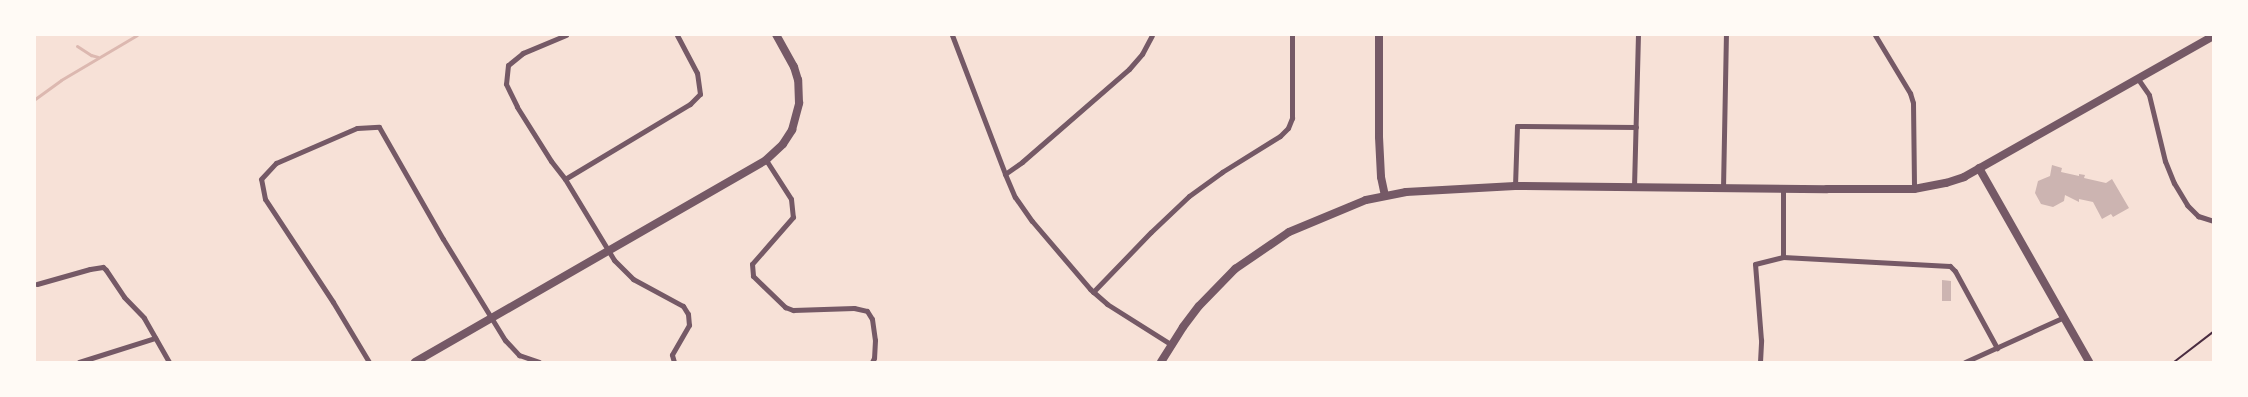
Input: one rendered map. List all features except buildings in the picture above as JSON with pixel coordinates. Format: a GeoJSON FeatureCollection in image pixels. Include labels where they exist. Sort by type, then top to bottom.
{"type":"FeatureCollection","features":[{"type":"Feature","properties":{"kind":"street"},"geometry":{"type":"LineString","coordinates":[[566,35],[523,53],[508,65],[506,84],[541,146],[565,179],[607,250],[632,279],[683,306],[688,314],[689,325],[672,354],[674,362]]}},
{"type":"Feature","properties":{"kind":"street"},"geometry":{"type":"LineString","coordinates":[[565,179],[690,104],[700,94],[697,73],[677,35]]}},
{"type":"Feature","properties":{"kind":"street"},"geometry":{"type":"LineString","coordinates":[[415,362],[766,160],[783,144],[792,130],[799,103],[798,80],[794,67],[776,35]]}},
{"type":"Feature","properties":{"kind":"street"},"geometry":{"type":"LineString","coordinates":[[952,35],[1005,174],[1015,197],[1032,221],[1093,292],[1107,304],[1172,345]]}},
{"type":"Feature","properties":{"kind":"street"},"geometry":{"type":"LineString","coordinates":[[1005,174],[1022,162],[1129,69],[1142,54],[1152,35]]}},
{"type":"Feature","properties":{"kind":"street"},"geometry":{"type":"LineString","coordinates":[[1093,292],[1189,196],[1222,172],[1280,136],[1288,128],[1292,118],[1292,35]]}},
{"type":"Feature","properties":{"kind":"street"},"geometry":{"type":"LineString","coordinates":[[1379,35],[1379,137],[1381,177],[1385,196]]}},
{"type":"Feature","properties":{"kind":"street"},"geometry":{"type":"LineString","coordinates":[[1634,187],[1638,35]]}},
{"type":"Feature","properties":{"kind":"street"},"geometry":{"type":"LineString","coordinates":[[1723,188],[1726,35]]}},
{"type":"Feature","properties":{"kind":"street"},"geometry":{"type":"LineString","coordinates":[[1875,35],[1910,93],[1913,103],[1914,189]]}},
{"type":"Feature","properties":{"kind":"street"},"geometry":{"type":"LineString","coordinates":[[1161,362],[1199,306],[1243,264],[1300,227],[1366,200],[1438,189],[1515,186],[1914,189],[1959,179],[2213,36]]}},
{"type":"Feature","properties":{"kind":"street"},"geometry":{"type":"LineString","coordinates":[[2138,79],[2149,95],[2165,160],[2174,184],[2187,205],[2198,216],[2213,221]]}},
{"type":"Feature","properties":{"kind":"street"},"geometry":{"type":"LineString","coordinates":[[1515,186],[1517,126],[1636,127]]}},
{"type":"Feature","properties":{"kind":"street"},"geometry":{"type":"LineString","coordinates":[[369,362],[333,302],[265,199],[261,179],[276,163],[357,128],[378,127],[505,340],[526,360],[539,362]]}},
{"type":"Feature","properties":{"kind":"street"},"geometry":{"type":"LineString","coordinates":[[766,160],[791,199],[793,217],[752,264],[753,276],[785,307],[794,310],[854,308],[867,311],[872,319],[875,340],[872,362]]}},
{"type":"Feature","properties":{"kind":"street"},"geometry":{"type":"LineString","coordinates":[[1979,168],[2089,362]]}},
{"type":"Feature","properties":{"kind":"street"},"geometry":{"type":"LineString","coordinates":[[1783,189],[1783,257]]}},
{"type":"Feature","properties":{"kind":"street"},"geometry":{"type":"LineString","coordinates":[[1760,362],[1761,340],[1755,264],[1783,257],[1950,266],[1955,270],[1997,348]]}},
{"type":"Feature","properties":{"kind":"street"},"geometry":{"type":"LineString","coordinates":[[37,284],[67,274],[102,268],[144,318],[169,362]]}},
{"type":"Feature","properties":{"kind":"street"},"geometry":{"type":"LineString","coordinates":[[1965,362],[2064,317]]}},
{"type":"Feature","properties":{"kind":"street"},"geometry":{"type":"LineString","coordinates":[[79,362],[155,338]]}},
{"type":"Feature","properties":{"kind":"path"},"geometry":{"type":"LineString","coordinates":[[2174,362],[2213,332]]}},
{"type":"Feature","properties":{"kind":"waterway"},"geometry":{"type":"LineString","coordinates":[[35,99],[61,80],[137,35]]}},
{"type":"Feature","properties":{"kind":"waterway"},"geometry":{"type":"LineString","coordinates":[[77,46],[98,57]]}}]}
